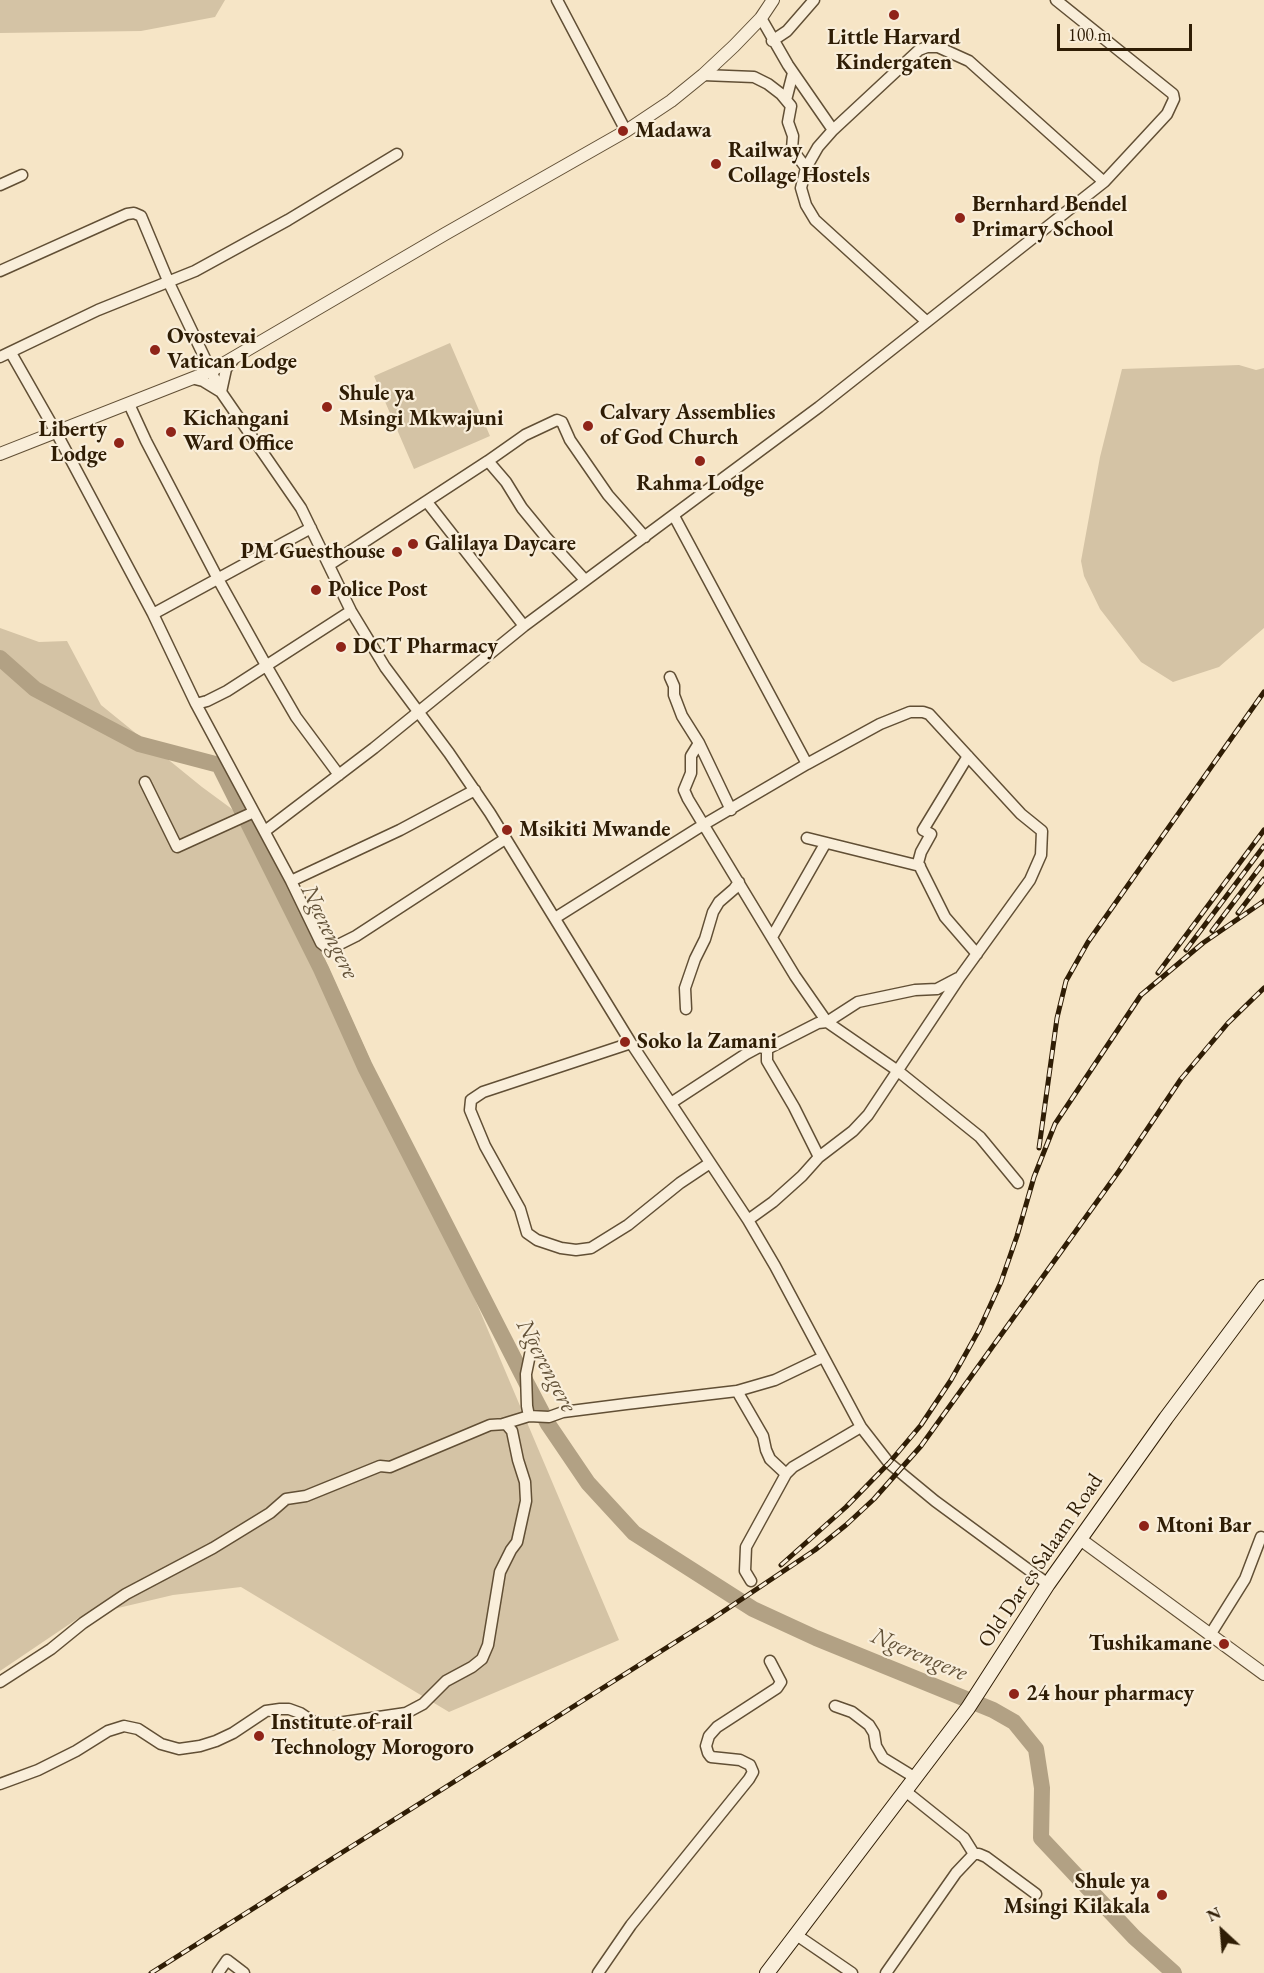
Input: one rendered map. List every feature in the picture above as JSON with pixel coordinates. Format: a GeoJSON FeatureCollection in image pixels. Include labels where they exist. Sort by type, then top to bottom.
{"type":"FeatureCollection","features":[{"type":"Feature","properties":{"kind":"main road","name":"Old Dar es Salaam Road"},"geometry":{"type":"LineString","coordinates":[[767,1973],[968,1708],[1048,1584],[1166,1418],[1264,1287]]}},
{"type":"Feature","properties":{"kind":"street"},"geometry":{"type":"LineString","coordinates":[[557,0],[626,131]]}},
{"type":"Feature","properties":{"kind":"street"},"geometry":{"type":"LineString","coordinates":[[0,454],[195,379],[233,360],[445,234],[626,131],[671,101],[703,75],[761,18],[773,0]]}},
{"type":"Feature","properties":{"kind":"street"},"geometry":{"type":"LineString","coordinates":[[772,40],[787,31],[814,0]]}},
{"type":"Feature","properties":{"kind":"street"},"geometry":{"type":"LineString","coordinates":[[265,831],[339,775],[524,626],[828,400],[1104,182],[1167,114],[1172,105],[1173,94],[1056,0]]}},
{"type":"Feature","properties":{"kind":"street"},"geometry":{"type":"LineString","coordinates":[[761,18],[793,73],[833,130]]}},
{"type":"Feature","properties":{"kind":"street"},"geometry":{"type":"LineString","coordinates":[[926,321],[810,213],[801,188],[806,168],[818,147],[833,130],[919,50],[938,47],[969,61],[1104,182]]}},
{"type":"Feature","properties":{"kind":"street"},"geometry":{"type":"LineString","coordinates":[[786,100],[793,73]]}},
{"type":"Feature","properties":{"kind":"street"},"geometry":{"type":"LineString","coordinates":[[703,75],[754,77],[781,94],[791,106],[788,122],[793,136],[792,149],[806,168]]}},
{"type":"Feature","properties":{"kind":"street"},"geometry":{"type":"LineString","coordinates":[[397,154],[288,220],[207,265],[169,283],[98,310],[5,355],[56,432],[153,614],[196,704],[265,831],[321,943],[326,947],[334,946],[356,936],[505,839]]}},
{"type":"Feature","properties":{"kind":"street"},"geometry":{"type":"LineString","coordinates":[[0,185],[22,175]]}},
{"type":"Feature","properties":{"kind":"street"},"geometry":{"type":"LineString","coordinates":[[0,270],[134,213],[142,217],[169,283],[221,392],[301,508],[351,611],[417,712],[475,790],[631,1043],[748,1220],[861,1427],[889,1463],[935,1501],[1048,1584]]}},
{"type":"Feature","properties":{"kind":"street"},"geometry":{"type":"LineString","coordinates":[[221,392],[226,369],[233,360]]}},
{"type":"Feature","properties":{"kind":"street"},"geometry":{"type":"LineString","coordinates":[[195,379],[221,392]]}},
{"type":"Feature","properties":{"kind":"street"},"geometry":{"type":"LineString","coordinates":[[129,404],[218,579],[267,667],[296,717],[339,775]]}},
{"type":"Feature","properties":{"kind":"street"},"geometry":{"type":"LineString","coordinates":[[329,565],[535,429],[556,420],[561,421],[570,440],[608,495],[645,537]]}},
{"type":"Feature","properties":{"kind":"street"},"geometry":{"type":"LineString","coordinates":[[488,461],[545,536],[585,580]]}},
{"type":"Feature","properties":{"kind":"street"},"geometry":{"type":"LineString","coordinates":[[427,502],[524,626]]}},
{"type":"Feature","properties":{"kind":"street"},"geometry":{"type":"LineString","coordinates":[[674,516],[807,764]]}},
{"type":"Feature","properties":{"kind":"street"},"geometry":{"type":"LineString","coordinates":[[153,614],[311,528]]}},
{"type":"Feature","properties":{"kind":"street"},"geometry":{"type":"LineString","coordinates":[[196,704],[227,691],[351,611]]}},
{"type":"Feature","properties":{"kind":"street"},"geometry":{"type":"LineString","coordinates":[[670,677],[682,716],[699,743],[730,810]]}},
{"type":"Feature","properties":{"kind":"street"},"geometry":{"type":"LineString","coordinates":[[555,918],[703,825],[807,764],[900,715],[916,711],[929,714],[1021,814],[1042,831],[1041,855],[1035,871],[960,977],[868,1115],[853,1131],[819,1157],[773,1202],[748,1220]]}},
{"type":"Feature","properties":{"kind":"street"},"geometry":{"type":"LineString","coordinates":[[699,743],[691,756],[692,773],[684,790],[795,976],[827,1022],[898,1071],[980,1137],[1018,1183]]}},
{"type":"Feature","properties":{"kind":"street"},"geometry":{"type":"LineString","coordinates":[[968,756],[923,830],[931,834],[918,863],[945,917],[977,954]]}},
{"type":"Feature","properties":{"kind":"street"},"geometry":{"type":"LineString","coordinates":[[144,782],[177,847],[255,812]]}},
{"type":"Feature","properties":{"kind":"street"},"geometry":{"type":"LineString","coordinates":[[291,881],[400,830],[475,790]]}},
{"type":"Feature","properties":{"kind":"street"},"geometry":{"type":"LineString","coordinates":[[807,838],[920,867]]}},
{"type":"Feature","properties":{"kind":"street"},"geometry":{"type":"LineString","coordinates":[[772,937],[825,844]]}},
{"type":"Feature","properties":{"kind":"street"},"geometry":{"type":"LineString","coordinates":[[686,1009],[685,988],[705,939],[713,912],[719,902],[739,882]]}},
{"type":"Feature","properties":{"kind":"street"},"geometry":{"type":"LineString","coordinates":[[671,1103],[759,1047],[767,1049],[818,1023],[827,1022],[861,1001],[915,990],[937,989],[960,977]]}},
{"type":"Feature","properties":{"kind":"street"},"geometry":{"type":"LineString","coordinates":[[631,1043],[480,1093],[471,1100],[470,1110],[486,1146],[520,1209],[527,1233],[537,1240],[561,1248],[576,1250],[591,1248],[628,1225],[680,1183],[710,1163]]}},
{"type":"Feature","properties":{"kind":"street"},"geometry":{"type":"LineString","coordinates":[[767,1049],[766,1061],[794,1107],[819,1157]]}},
{"type":"Feature","properties":{"kind":"street"},"geometry":{"type":"LineString","coordinates":[[529,1416],[526,1374],[533,1340]]}},
{"type":"Feature","properties":{"kind":"street"},"geometry":{"type":"LineString","coordinates":[[0,1682],[51,1649],[83,1623],[126,1594],[213,1548],[270,1513],[286,1499],[306,1496],[380,1466],[390,1467],[490,1425],[503,1424],[529,1416],[549,1417],[563,1412],[737,1391],[775,1380],[823,1357]]}},
{"type":"Feature","properties":{"kind":"street"},"geometry":{"type":"LineString","coordinates":[[737,1391],[763,1437],[765,1450],[770,1459],[786,1474]]}},
{"type":"Feature","properties":{"kind":"street"},"geometry":{"type":"LineString","coordinates":[[0,1784],[38,1770],[76,1751],[108,1731],[124,1726],[138,1728],[161,1744],[179,1749],[216,1741],[233,1733],[266,1711],[289,1709],[315,1723],[331,1724],[406,1713],[423,1704],[446,1681],[482,1659],[488,1645],[500,1572],[510,1550],[517,1542],[526,1501],[525,1482],[512,1433],[508,1426],[503,1424]]}},
{"type":"Feature","properties":{"kind":"street"},"geometry":{"type":"LineString","coordinates":[[751,1581],[745,1571],[746,1547],[786,1474],[793,1467],[861,1427]]}},
{"type":"Feature","properties":{"kind":"street"},"geometry":{"type":"LineString","coordinates":[[1210,1635],[1245,1579],[1261,1537]]}},
{"type":"Feature","properties":{"kind":"street"},"geometry":{"type":"LineString","coordinates":[[1080,1539],[1264,1674]]}},
{"type":"Feature","properties":{"kind":"street"},"geometry":{"type":"LineString","coordinates":[[598,1973],[631,1925],[753,1772],[750,1765],[740,1760],[711,1757],[706,1746],[709,1736],[717,1727],[777,1688],[781,1682],[770,1661]]}},
{"type":"Feature","properties":{"kind":"street"},"geometry":{"type":"LineString","coordinates":[[835,1706],[852,1712],[865,1721],[874,1733],[876,1746],[883,1758],[914,1778]]}},
{"type":"Feature","properties":{"kind":"street"},"geometry":{"type":"LineString","coordinates":[[904,1790],[964,1838],[974,1854]]}},
{"type":"Feature","properties":{"kind":"street"},"geometry":{"type":"LineString","coordinates":[[974,1854],[986,1857],[1036,1894]]}},
{"type":"Feature","properties":{"kind":"street"},"geometry":{"type":"LineString","coordinates":[[886,1973],[956,1874],[974,1854]]}},
{"type":"Feature","properties":{"kind":"street"},"geometry":{"type":"LineString","coordinates":[[795,1934],[852,1973]]}},
{"type":"Feature","properties":{"kind":"street"},"geometry":{"type":"LineString","coordinates":[[218,1973],[227,1960],[244,1973]]}},
{"type":"Feature","properties":{"kind":"shaded area"},"geometry":{"type":"Polygon","coordinates":[[[0,0],[225,0],[215,17],[141,31],[0,33],[0,0]]]}},
{"type":"Feature","properties":{"kind":"shaded area"},"geometry":{"type":"Polygon","coordinates":[[[450,343],[490,436],[414,469],[374,376],[450,343]]]}},
{"type":"Feature","properties":{"kind":"shaded area"},"geometry":{"type":"Polygon","coordinates":[[[1239,365],[1256,370],[1264,368],[1264,628],[1219,667],[1173,682],[1141,662],[1100,609],[1084,576],[1081,561],[1100,457],[1122,369],[1239,365]]]}},
{"type":"Feature","properties":{"kind":"shaded area"},"geometry":{"type":"Polygon","coordinates":[[[0,628],[39,642],[67,641],[101,705],[202,787],[270,837],[430,1193],[619,1640],[449,1712],[241,1587],[173,1595],[80,1617],[0,1671],[0,628]]]}},
{"type":"Feature","properties":{"kind":"waterway","name":"Ngerengere"},"geometry":{"type":"LineString","coordinates":[[0,658],[35,689],[139,744],[219,765],[321,969],[365,1067],[526,1382],[548,1424],[588,1483],[634,1533],[753,1609],[816,1638],[993,1710],[1014,1722],[1036,1749],[1042,1788],[1041,1838],[1134,1937],[1174,1973]]}},
{"type":"Feature","properties":{"kind":"railway"},"geometry":{"type":"LineString","coordinates":[[1039,1148],[1057,1018],[1066,981],[1088,942],[1264,692]]}},
{"type":"Feature","properties":{"kind":"railway"},"geometry":{"type":"LineString","coordinates":[[1158,973],[1264,830]]}},
{"type":"Feature","properties":{"kind":"railway"},"geometry":{"type":"LineString","coordinates":[[1186,950],[1264,846]]}},
{"type":"Feature","properties":{"kind":"railway"},"geometry":{"type":"LineString","coordinates":[[1212,931],[1264,862]]}},
{"type":"Feature","properties":{"kind":"railway"},"geometry":{"type":"LineString","coordinates":[[1238,913],[1264,879]]}},
{"type":"Feature","properties":{"kind":"railway"},"geometry":{"type":"LineString","coordinates":[[781,1565],[846,1507],[889,1463],[921,1425],[951,1380],[979,1330],[1001,1282],[1034,1177],[1055,1124],[1141,995],[1203,943],[1264,901]]}},
{"type":"Feature","properties":{"kind":"railway"},"geometry":{"type":"LineString","coordinates":[[151,1973],[712,1619],[815,1550],[846,1525],[874,1499],[921,1446],[1119,1171],[1181,1079],[1228,1023],[1264,988]]}},
{"type":"Feature","properties":{"kind":"place","name":"Little Harvard Kindergaten"},"geometry":{"type":"Point","coordinates":[894,15]}},
{"type":"Feature","properties":{"kind":"place","name":"Madawa"},"geometry":{"type":"Point","coordinates":[623,131]}},
{"type":"Feature","properties":{"kind":"place","name":"Railway Collage Hostels"},"geometry":{"type":"Point","coordinates":[716,164]}},
{"type":"Feature","properties":{"kind":"place","name":"Bernhard Bendel Primary School"},"geometry":{"type":"Point","coordinates":[960,218]}},
{"type":"Feature","properties":{"kind":"place","name":"Ovostevai Vatican Lodge"},"geometry":{"type":"Point","coordinates":[155,350]}},
{"type":"Feature","properties":{"kind":"place","name":"Shule ya Msingi Mkwajuni"},"geometry":{"type":"Point","coordinates":[327,407]}},
{"type":"Feature","properties":{"kind":"place","name":"Calvary Assemblies of God Church"},"geometry":{"type":"Point","coordinates":[588,426]}},
{"type":"Feature","properties":{"kind":"place","name":"Kichangani Ward Office"},"geometry":{"type":"Point","coordinates":[171,432]}},
{"type":"Feature","properties":{"kind":"place","name":"Liberty Lodge"},"geometry":{"type":"Point","coordinates":[119,443]}},
{"type":"Feature","properties":{"kind":"place","name":"Rahma Lodge"},"geometry":{"type":"Point","coordinates":[700,461]}},
{"type":"Feature","properties":{"kind":"place","name":"Galilaya Daycare"},"geometry":{"type":"Point","coordinates":[413,544]}},
{"type":"Feature","properties":{"kind":"place","name":"PM Guesthouse"},"geometry":{"type":"Point","coordinates":[397,552]}},
{"type":"Feature","properties":{"kind":"place","name":"Police Post"},"geometry":{"type":"Point","coordinates":[316,590]}},
{"type":"Feature","properties":{"kind":"place","name":"DCT Pharmacy"},"geometry":{"type":"Point","coordinates":[341,647]}},
{"type":"Feature","properties":{"kind":"place","name":"Msikiti Mwande"},"geometry":{"type":"Point","coordinates":[507,830]}},
{"type":"Feature","properties":{"kind":"place","name":"Soko la Zamani"},"geometry":{"type":"Point","coordinates":[625,1042]}},
{"type":"Feature","properties":{"kind":"place","name":"Mtoni Bar"},"geometry":{"type":"Point","coordinates":[1144,1526]}},
{"type":"Feature","properties":{"kind":"place","name":"Tushikamane"},"geometry":{"type":"Point","coordinates":[1224,1644]}},
{"type":"Feature","properties":{"kind":"place","name":"24 hour pharmacy"},"geometry":{"type":"Point","coordinates":[1014,1694]}},
{"type":"Feature","properties":{"kind":"place","name":"Institute of rail Technology Morogoro"},"geometry":{"type":"Point","coordinates":[259,1736]}},
{"type":"Feature","properties":{"kind":"place","name":"Shule ya Msingi Kilakala"},"geometry":{"type":"Point","coordinates":[1162,1895]}}]}
